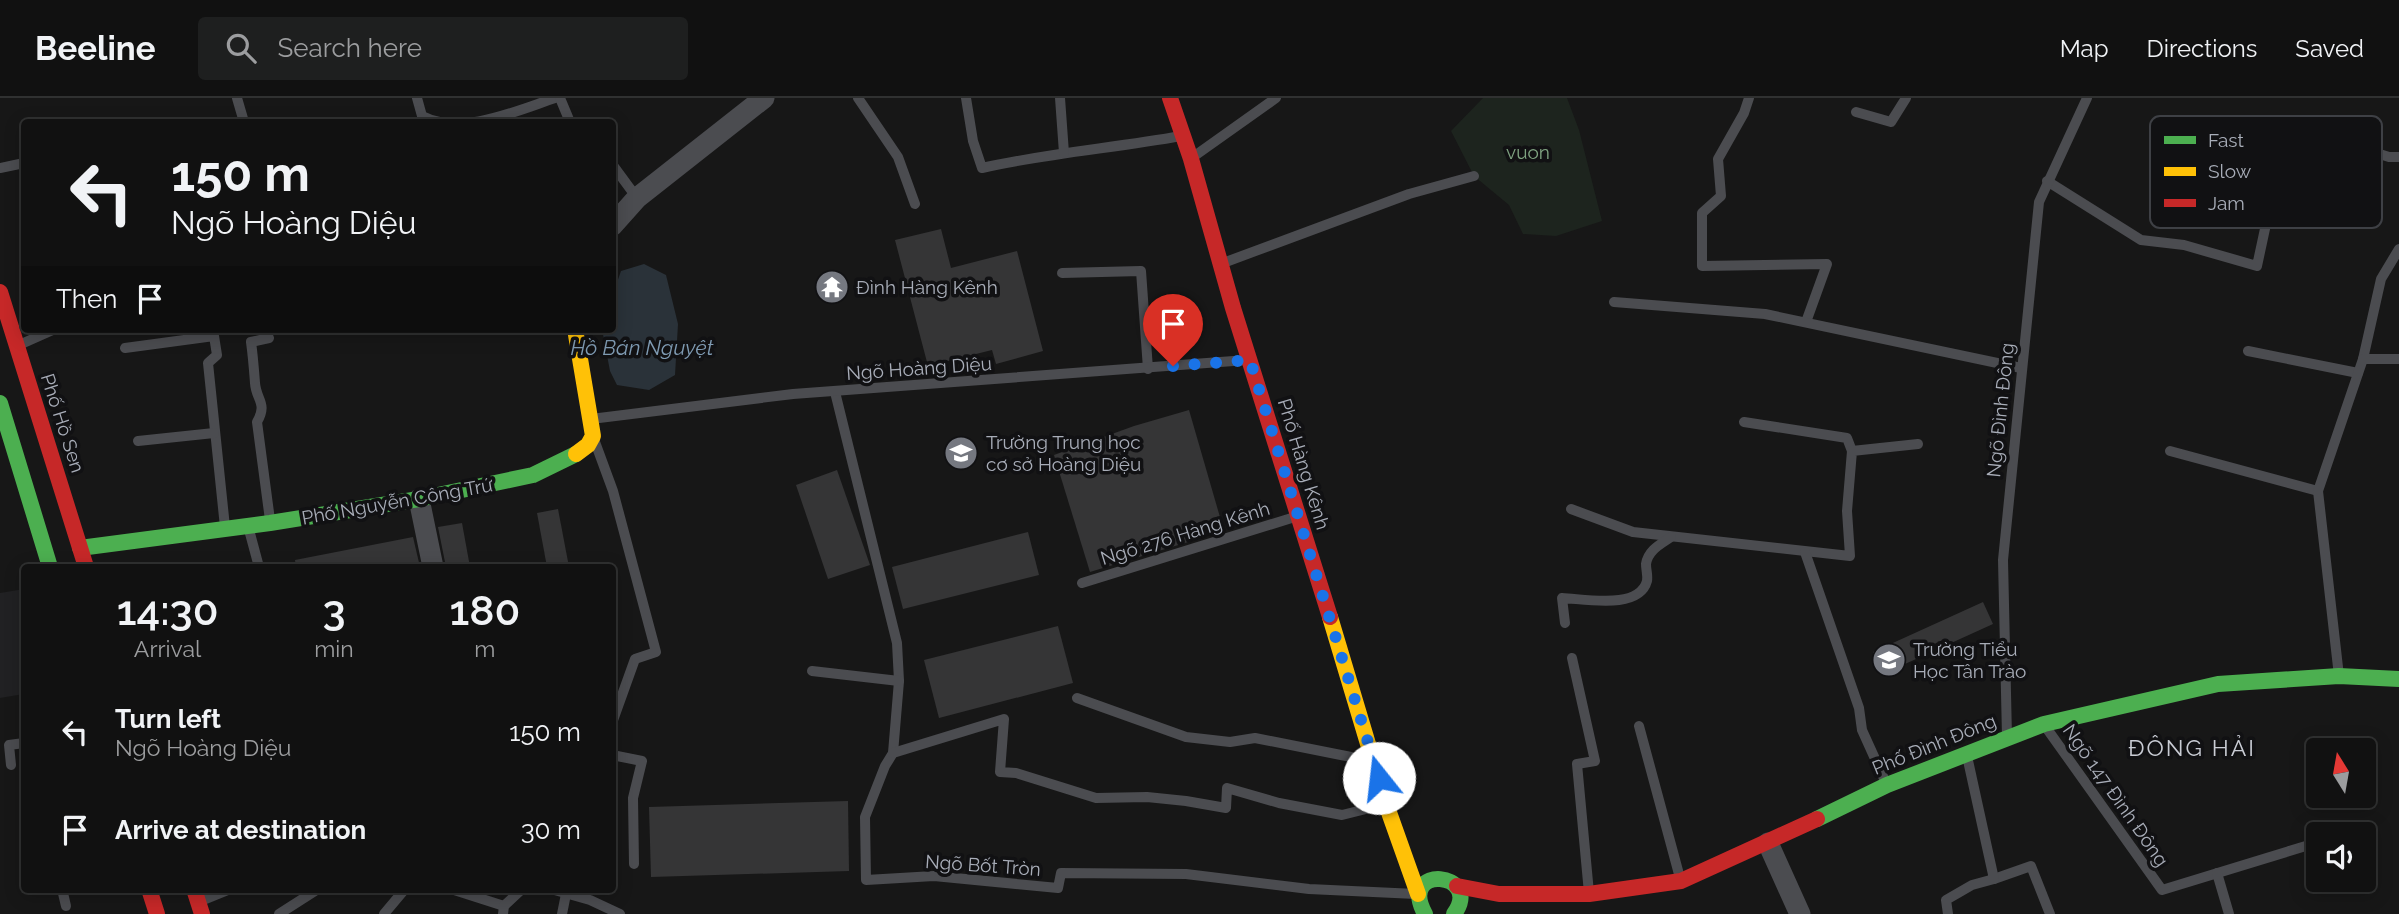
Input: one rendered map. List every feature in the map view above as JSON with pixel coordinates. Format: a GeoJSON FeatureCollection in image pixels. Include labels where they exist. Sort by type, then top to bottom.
{"type":"FeatureCollection","features":[{"type":"Feature","properties":{"kind":"street"},"geometry":{"type":"LineString","coordinates":[[616,222],[637,198],[764,98]]}},
{"type":"Feature","properties":{"kind":"street","name":"Phố Hàng Kênh"},"geometry":{"type":"LineString","coordinates":[[1170,98],[1191,159],[1220,264],[1386,804],[1421,908]]}},
{"type":"Feature","properties":{"kind":"street","name":"Phố Hồ Sen"},"geometry":{"type":"LineString","coordinates":[[0,292],[85,564]]}},
{"type":"Feature","properties":{"kind":"street"},"geometry":{"type":"LineString","coordinates":[[576,333],[593,436]]}},
{"type":"Feature","properties":{"kind":"street"},"geometry":{"type":"LineString","coordinates":[[0,403],[4,430],[49,564]]}},
{"type":"Feature","properties":{"kind":"street","name":"Phố Nguyễn Công Trứ"},"geometry":{"type":"LineString","coordinates":[[80,548],[225,530],[419,499],[533,475],[575,455],[593,436]]}},
{"type":"Feature","properties":{"kind":"street"},"geometry":{"type":"LineString","coordinates":[[419,499],[432,564]]}},
{"type":"Feature","properties":{"kind":"street","name":"Phố Đình Đông"},"geometry":{"type":"LineString","coordinates":[[1439,877],[1452,881],[1457,886],[1499,894],[1589,894],[1681,881],[1768,843],[1887,785],[2044,724],[2218,684],[2339,676],[2399,679]]}},
{"type":"Feature","properties":{"kind":"street"},"geometry":{"type":"LineString","coordinates":[[1398,842],[1439,877],[1426,882],[1421,908]]}},
{"type":"Feature","properties":{"kind":"street"},"geometry":{"type":"LineString","coordinates":[[1768,843],[1800,914]]}},
{"type":"Feature","properties":{"kind":"street"},"geometry":{"type":"LineString","coordinates":[[1456,910],[1460,892],[1457,886]]}},
{"type":"Feature","properties":{"kind":"street"},"geometry":{"type":"LineString","coordinates":[[150,893],[157,914]]}},
{"type":"Feature","properties":{"kind":"street","name":"Phố Đình Đông"},"geometry":{"type":"LineString","coordinates":[[1456,910],[1499,894]]}},
{"type":"Feature","properties":{"kind":"lane"},"geometry":{"type":"LineString","coordinates":[[237,98],[243,119]]}},
{"type":"Feature","properties":{"kind":"lane"},"geometry":{"type":"LineString","coordinates":[[417,98],[422,116],[428,119]]}},
{"type":"Feature","properties":{"kind":"lane"},"geometry":{"type":"LineString","coordinates":[[489,119],[557,98],[568,119]]}},
{"type":"Feature","properties":{"kind":"lane"},"geometry":{"type":"LineString","coordinates":[[858,98],[898,157],[915,205]]}},
{"type":"Feature","properties":{"kind":"lane"},"geometry":{"type":"LineString","coordinates":[[966,98],[973,141],[982,168],[1182,136]]}},
{"type":"Feature","properties":{"kind":"lane"},"geometry":{"type":"LineString","coordinates":[[1060,98],[1064,153]]}},
{"type":"Feature","properties":{"kind":"lane"},"geometry":{"type":"LineString","coordinates":[[1191,159],[1276,98]]}},
{"type":"Feature","properties":{"kind":"lane"},"geometry":{"type":"LineString","coordinates":[[1749,98],[1744,113],[1718,159],[1721,197],[1702,213],[1702,266],[1827,264],[1806,322]]}},
{"type":"Feature","properties":{"kind":"lane"},"geometry":{"type":"LineString","coordinates":[[1856,112],[1891,122],[1906,98]]}},
{"type":"Feature","properties":{"kind":"lane","name":"Ngõ Đình Đông"},"geometry":{"type":"LineString","coordinates":[[2007,737],[2003,560],[2039,202],[2087,98]]}},
{"type":"Feature","properties":{"kind":"lane"},"geometry":{"type":"LineString","coordinates":[[0,168],[21,164]]}},
{"type":"Feature","properties":{"kind":"lane"},"geometry":{"type":"LineString","coordinates":[[616,169],[637,198]]}},
{"type":"Feature","properties":{"kind":"lane"},"geometry":{"type":"LineString","coordinates":[[1220,264],[1409,194],[1474,176]]}},
{"type":"Feature","properties":{"kind":"lane"},"geometry":{"type":"LineString","coordinates":[[2047,181],[2141,240],[2184,245],[2257,266],[2265,228]]}},
{"type":"Feature","properties":{"kind":"lane"},"geometry":{"type":"LineString","coordinates":[[2339,676],[2319,491],[2363,359],[2381,279],[2399,249]]}},
{"type":"Feature","properties":{"kind":"lane"},"geometry":{"type":"LineString","coordinates":[[1062,272],[1142,271],[1148,369]]}},
{"type":"Feature","properties":{"kind":"lane"},"geometry":{"type":"LineString","coordinates":[[1614,302],[1765,314],[2021,368]]}},
{"type":"Feature","properties":{"kind":"lane"},"geometry":{"type":"LineString","coordinates":[[16,346],[46,333]]}},
{"type":"Feature","properties":{"kind":"lane"},"geometry":{"type":"LineString","coordinates":[[125,348],[214,336],[217,355],[208,363],[225,530]]}},
{"type":"Feature","properties":{"kind":"lane"},"geometry":{"type":"LineString","coordinates":[[269,338],[251,342],[255,387],[262,402],[261,415],[257,422],[270,523]]}},
{"type":"Feature","properties":{"kind":"lane"},"geometry":{"type":"LineString","coordinates":[[2248,351],[2358,373]]}},
{"type":"Feature","properties":{"kind":"lane"},"geometry":{"type":"LineString","coordinates":[[2363,359],[2399,359]]}},
{"type":"Feature","properties":{"kind":"lane","name":"Ngõ Hoàng Diệu"},"geometry":{"type":"LineString","coordinates":[[591,419],[780,396],[1250,360]]}},
{"type":"Feature","properties":{"kind":"lane","name":"Ngõ Bốt Tròn"},"geometry":{"type":"LineString","coordinates":[[835,392],[897,643],[899,681],[893,753],[865,817],[866,880],[934,876],[1058,888],[1061,873],[1186,874],[1309,889],[1421,908]]}},
{"type":"Feature","properties":{"kind":"lane"},"geometry":{"type":"LineString","coordinates":[[1571,509],[1633,532],[1850,556],[1847,511],[1852,451],[1847,438],[1744,422]]}},
{"type":"Feature","properties":{"kind":"lane"},"geometry":{"type":"LineString","coordinates":[[138,441],[214,433]]}},
{"type":"Feature","properties":{"kind":"lane"},"geometry":{"type":"LineString","coordinates":[[593,436],[613,491],[656,652],[635,659],[616,712]]}},
{"type":"Feature","properties":{"kind":"lane"},"geometry":{"type":"LineString","coordinates":[[1852,451],[1918,444]]}},
{"type":"Feature","properties":{"kind":"lane"},"geometry":{"type":"LineString","coordinates":[[2170,451],[2319,491]]}},
{"type":"Feature","properties":{"kind":"lane","name":"Ngõ 276 Hàng Kênh"},"geometry":{"type":"LineString","coordinates":[[1082,583],[1298,516]]}},
{"type":"Feature","properties":{"kind":"lane"},"geometry":{"type":"LineString","coordinates":[[248,526],[258,564]]}},
{"type":"Feature","properties":{"kind":"lane"},"geometry":{"type":"LineString","coordinates":[[1565,623],[1562,598],[1632,599],[1643,591],[1648,579],[1646,564],[1650,552],[1671,537]]}},
{"type":"Feature","properties":{"kind":"lane"},"geometry":{"type":"LineString","coordinates":[[1805,552],[1859,708],[1862,730],[1887,785]]}},
{"type":"Feature","properties":{"kind":"lane"},"geometry":{"type":"LineString","coordinates":[[1572,658],[1595,761],[1577,764],[1589,894]]}},
{"type":"Feature","properties":{"kind":"lane"},"geometry":{"type":"LineString","coordinates":[[812,671],[899,681]]}},
{"type":"Feature","properties":{"kind":"lane"},"geometry":{"type":"LineString","coordinates":[[1077,698],[1186,737],[1230,742],[1255,738],[1356,758],[1372,752]]}},
{"type":"Feature","properties":{"kind":"lane"},"geometry":{"type":"LineString","coordinates":[[893,753],[1004,719],[1000,772],[1016,773],[1096,798],[1147,797],[1226,808],[1227,788],[1279,803],[1342,815],[1386,804]]}},
{"type":"Feature","properties":{"kind":"lane","name":"Ngõ 147 Đình Đông"},"geometry":{"type":"LineString","coordinates":[[2044,724],[2162,890],[2306,846]]}},
{"type":"Feature","properties":{"kind":"lane"},"geometry":{"type":"LineString","coordinates":[[1639,726],[1681,881]]}},
{"type":"Feature","properties":{"kind":"lane"},"geometry":{"type":"LineString","coordinates":[[11,765],[9,745],[21,743]]}},
{"type":"Feature","properties":{"kind":"lane"},"geometry":{"type":"LineString","coordinates":[[1967,753],[1994,879]]}},
{"type":"Feature","properties":{"kind":"lane"},"geometry":{"type":"LineString","coordinates":[[616,756],[642,761],[633,798],[634,864]]}},
{"type":"Feature","properties":{"kind":"lane"},"geometry":{"type":"LineString","coordinates":[[1948,914],[1947,900],[1972,885],[2031,866],[2050,914]]}},
{"type":"Feature","properties":{"kind":"lane"},"geometry":{"type":"LineString","coordinates":[[2217,873],[2230,914]]}},
{"type":"Feature","properties":{"kind":"lane"},"geometry":{"type":"LineString","coordinates":[[63,893],[65,906]]}},
{"type":"Feature","properties":{"kind":"lane"},"geometry":{"type":"LineString","coordinates":[[198,902],[220,893]]}},
{"type":"Feature","properties":{"kind":"lane"},"geometry":{"type":"LineString","coordinates":[[279,914],[312,893]]}},
{"type":"Feature","properties":{"kind":"lane"},"geometry":{"type":"LineString","coordinates":[[384,914],[402,893]]}},
{"type":"Feature","properties":{"kind":"lane"},"geometry":{"type":"LineString","coordinates":[[461,893],[504,910],[519,893]]}},
{"type":"Feature","properties":{"kind":"lane"},"geometry":{"type":"LineString","coordinates":[[562,914],[566,893]]}},
{"type":"Feature","properties":{"kind":"lane"},"geometry":{"type":"LineString","coordinates":[[571,893],[620,914]]}},
{"type":"Feature","properties":{"kind":"shaded area"},"geometry":{"type":"Polygon","coordinates":[[[21,590],[21,694],[0,698],[0,593],[21,590]]]}},
{"type":"Feature","properties":{"kind":"green space","name":"vuon"},"geometry":{"type":"Polygon","coordinates":[[[1483,98],[1567,98],[1579,130],[1602,221],[1556,236],[1523,234],[1509,205],[1474,176],[1451,131],[1483,98]]]}},
{"type":"Feature","properties":{"kind":"water","name":"Hồ Bán Nguyệt"},"geometry":{"type":"Polygon","coordinates":[[[644,264],[666,275],[678,324],[675,375],[649,390],[617,385],[610,371],[603,333],[616,333],[616,285],[621,271],[644,264]]]}},
{"type":"Feature","properties":{"kind":"building"},"geometry":{"type":"Polygon","coordinates":[[[941,229],[951,268],[1017,251],[1043,351],[996,364],[992,350],[928,366],[895,240],[941,229]]]}},
{"type":"Feature","properties":{"kind":"building"},"geometry":{"type":"Polygon","coordinates":[[[1189,410],[1224,531],[1090,572],[1054,455],[1134,426],[1189,410]]]}},
{"type":"Feature","properties":{"kind":"building"},"geometry":{"type":"Polygon","coordinates":[[[837,470],[870,565],[828,579],[796,485],[837,470]]]}},
{"type":"Feature","properties":{"kind":"building"},"geometry":{"type":"Polygon","coordinates":[[[558,509],[568,564],[546,564],[537,513],[558,509]]]}},
{"type":"Feature","properties":{"kind":"building"},"geometry":{"type":"Polygon","coordinates":[[[462,523],[469,564],[445,564],[438,527],[462,523]]]}},
{"type":"Feature","properties":{"kind":"building"},"geometry":{"type":"Polygon","coordinates":[[[1028,532],[1039,575],[903,609],[892,567],[1028,532]]]}},
{"type":"Feature","properties":{"kind":"building"},"geometry":{"type":"Polygon","coordinates":[[[413,537],[419,564],[296,564],[295,560],[413,537]]]}},
{"type":"Feature","properties":{"kind":"building"},"geometry":{"type":"Polygon","coordinates":[[[1983,602],[1993,624],[1883,674],[1873,652],[1983,602]]]}},
{"type":"Feature","properties":{"kind":"building"},"geometry":{"type":"Polygon","coordinates":[[[1058,626],[1073,683],[939,718],[924,660],[1058,626]]]}},
{"type":"Feature","properties":{"kind":"building"},"geometry":{"type":"Polygon","coordinates":[[[848,801],[849,871],[651,877],[649,807],[848,801]]]}},
{"type":"Feature","properties":{"kind":"traffic: fast"},"geometry":{"type":"LineString","coordinates":[[0,403],[49,564]]}},
{"type":"Feature","properties":{"kind":"traffic: fast"},"geometry":{"type":"LineString","coordinates":[[80,548],[270,523],[419,499],[533,475],[576,454]]}},
{"type":"Feature","properties":{"kind":"traffic: fast"},"geometry":{"type":"LineString","coordinates":[[1817,819],[1887,785],[2044,724],[2218,684],[2339,676],[2399,679]]}},
{"type":"Feature","properties":{"kind":"traffic: fast"},"geometry":{"type":"LineString","coordinates":[[1425,914],[1419,898],[1422,887],[1430,881],[1440,879],[1451,882],[1458,889],[1460,900],[1454,914]]}},
{"type":"Feature","properties":{"kind":"traffic: slow"},"geometry":{"type":"LineString","coordinates":[[576,333],[593,436],[588,445],[576,454]]}},
{"type":"Feature","properties":{"kind":"traffic: slow"},"geometry":{"type":"LineString","coordinates":[[1330,617],[1386,804],[1418,894]]}},
{"type":"Feature","properties":{"kind":"traffic: jam"},"geometry":{"type":"LineString","coordinates":[[1170,98],[1330,617]]}},
{"type":"Feature","properties":{"kind":"traffic: jam"},"geometry":{"type":"LineString","coordinates":[[0,292],[85,564]]}},
{"type":"Feature","properties":{"kind":"traffic: jam"},"geometry":{"type":"LineString","coordinates":[[1457,886],[1499,894],[1589,894],[1681,881],[1817,819]]}},
{"type":"Feature","properties":{"kind":"traffic: jam"},"geometry":{"type":"LineString","coordinates":[[150,893],[157,914]]}},
{"type":"Feature","properties":{"kind":"traffic: jam"},"geometry":{"type":"LineString","coordinates":[[195,893],[202,914]]}},
{"type":"Feature","properties":{"kind":"place","name":"Đình Hàng Kênh"},"geometry":{"type":"Point","coordinates":[832,287]}},
{"type":"Feature","properties":{"kind":"place","name":"Trường Trung học cơ sở Hoàng Diệu"},"geometry":{"type":"Point","coordinates":[961,453]}},
{"type":"Feature","properties":{"kind":"place","name":"Trường Tiểu Học Tân Trào"},"geometry":{"type":"Point","coordinates":[1889,660]}},
{"type":"Feature","properties":{"kind":"district","name":"ĐÔNG HẢI"},"geometry":{"type":"Point","coordinates":[2192,748]}},
{"type":"Feature","properties":{"kind":"route"},"geometry":{"type":"LineString","coordinates":[[1173,366],[1250,360],[1379,778]]}}]}
